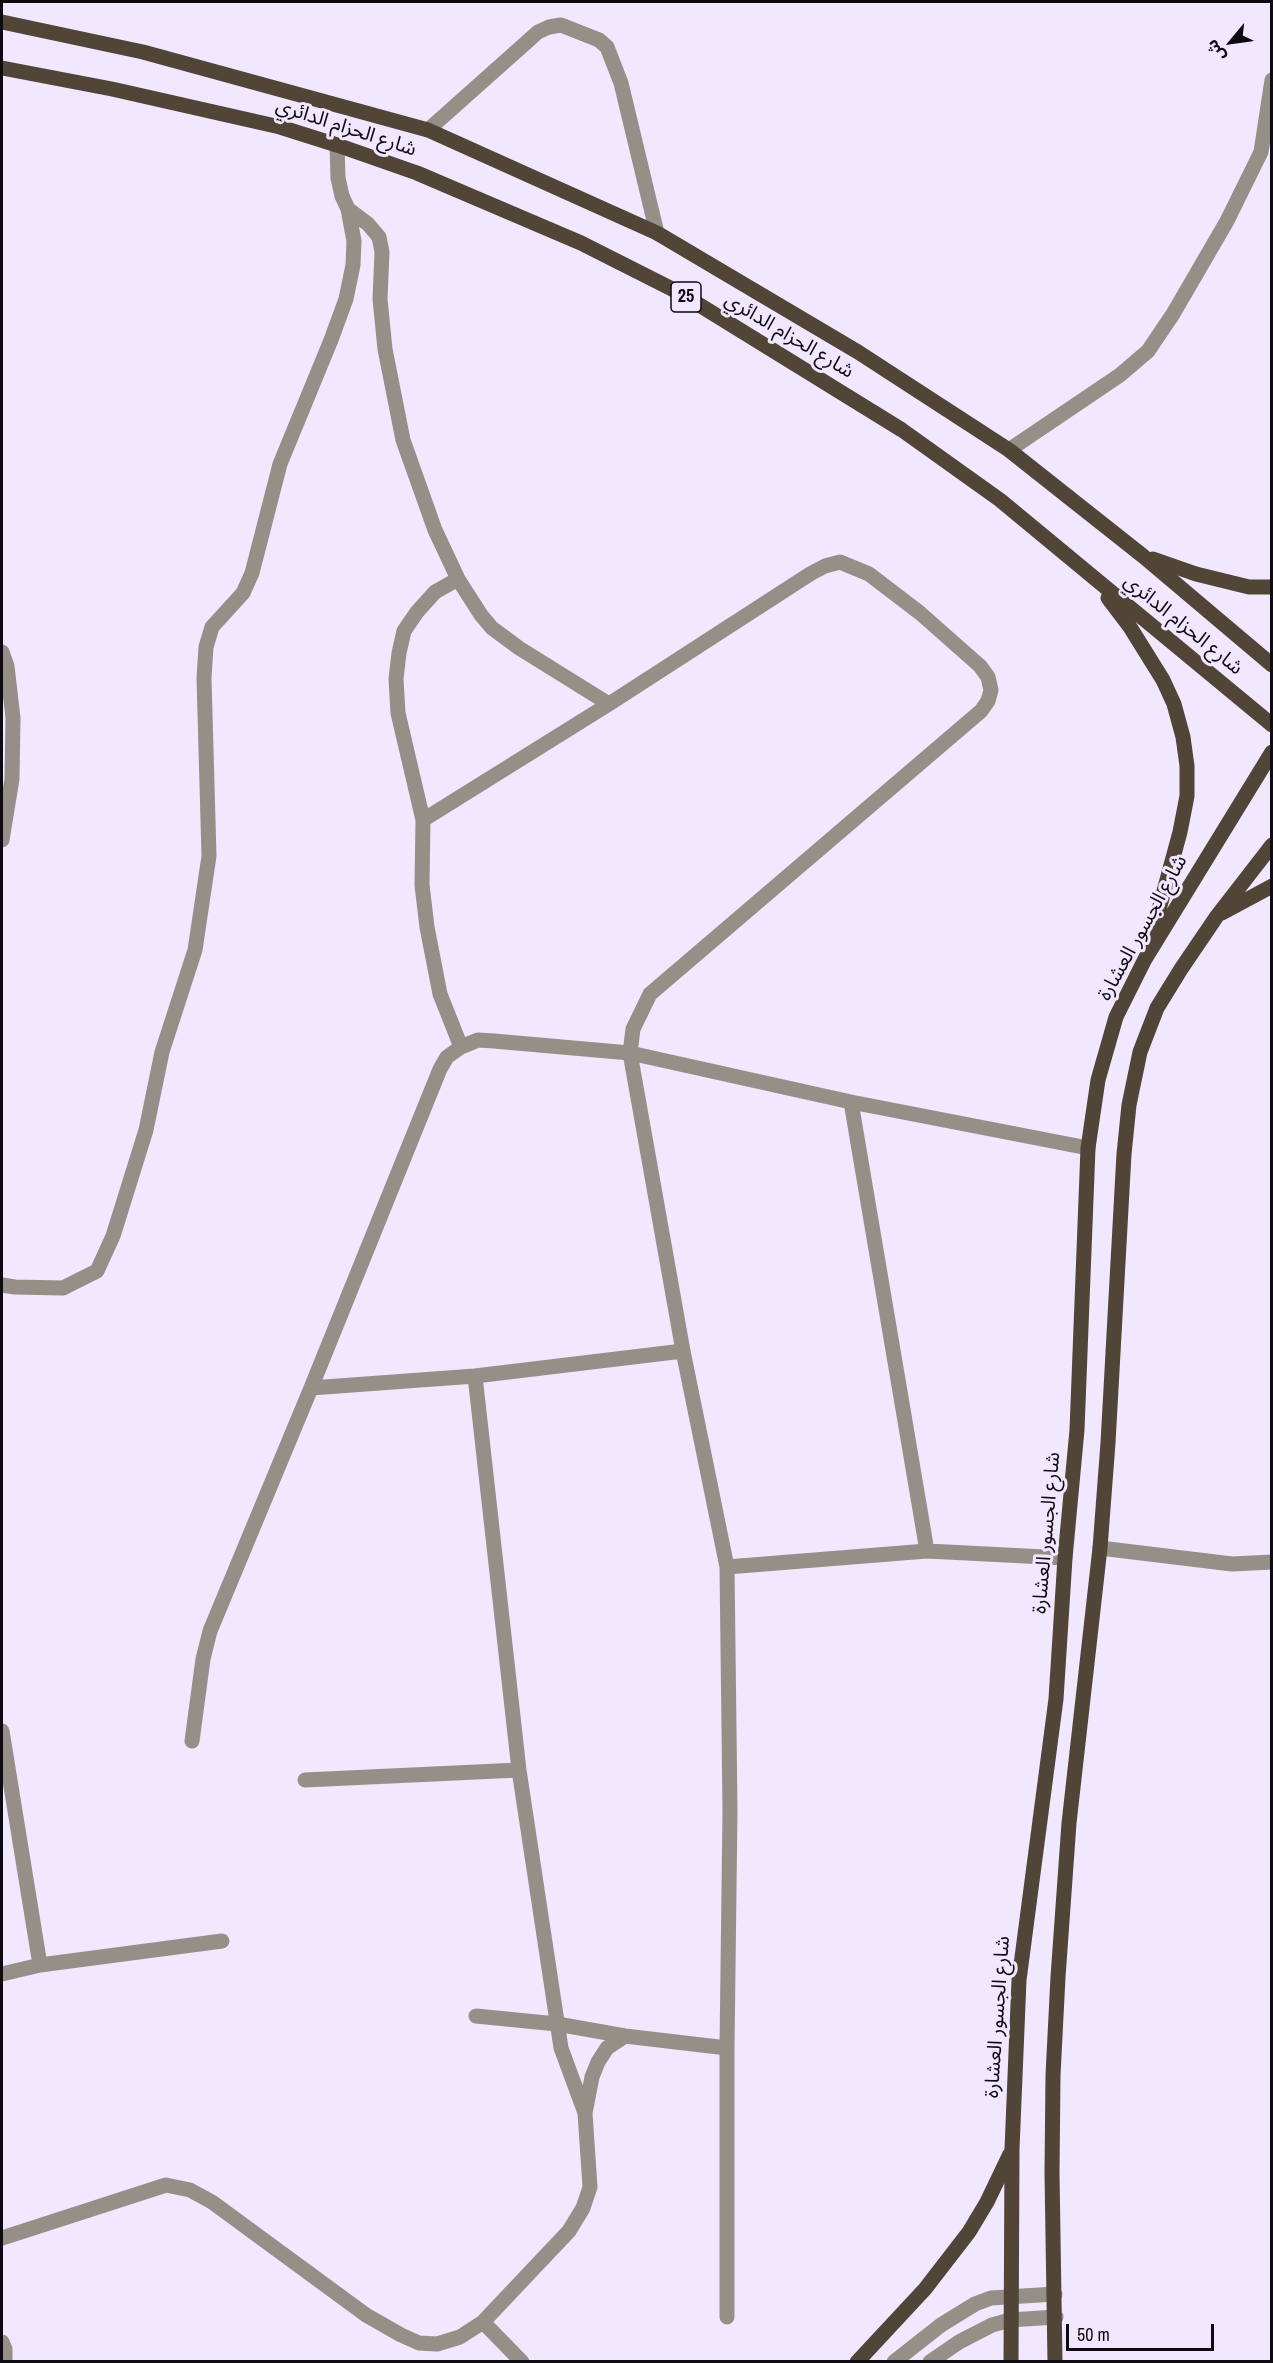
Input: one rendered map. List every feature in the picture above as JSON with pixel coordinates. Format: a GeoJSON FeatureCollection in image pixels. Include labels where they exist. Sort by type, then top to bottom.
{"type":"FeatureCollection","features":[{"type":"Feature","properties":{"kind":"main road","name":"شارع الحزام الدائري"},"geometry":{"type":"LineString","coordinates":[[2,22],[143,52],[428,130],[657,233],[858,352],[1009,450],[1143,556],[1272,665]]}},
{"type":"Feature","properties":{"kind":"main road","name":"شارع الحزام الدائري"},"geometry":{"type":"LineString","coordinates":[[2,68],[112,89],[280,127],[337,145],[417,173],[581,243],[680,293],[902,430],[1000,500],[1272,725]]}},
{"type":"Feature","properties":{"kind":"main road"},"geometry":{"type":"LineString","coordinates":[[1143,556],[1196,574],[1249,586],[1272,587]]}},
{"type":"Feature","properties":{"kind":"main road"},"geometry":{"type":"LineString","coordinates":[[1092,577],[1130,627],[1163,680],[1174,704],[1183,737],[1187,766],[1187,796],[1180,832],[1145,959]]}},
{"type":"Feature","properties":{"kind":"main road","name":"شارع الجسور العشارة"},"geometry":{"type":"LineString","coordinates":[[1011,2361],[1012,2149],[1019,1980],[1056,1699],[1065,1558],[1077,1430],[1088,1148],[1098,1080],[1116,1017],[1145,959],[1272,752]]}},
{"type":"Feature","properties":{"kind":"main road"},"geometry":{"type":"LineString","coordinates":[[1055,2361],[1052,2173],[1053,2075],[1058,1977],[1070,1823],[1100,1548],[1129,1105],[1140,1052],[1157,1008],[1217,916],[1272,845]]}},
{"type":"Feature","properties":{"kind":"main road"},"geometry":{"type":"LineString","coordinates":[[1217,916],[1272,886]]}},
{"type":"Feature","properties":{"kind":"main road"},"geometry":{"type":"LineString","coordinates":[[857,2361],[925,2289],[969,2232],[987,2202],[1012,2149]]}},
{"type":"Feature","properties":{"kind":"street"},"geometry":{"type":"LineString","coordinates":[[428,130],[538,32],[561,25],[599,40],[607,47],[621,83],[657,233]]}},
{"type":"Feature","properties":{"kind":"street"},"geometry":{"type":"LineString","coordinates":[[1009,450],[1120,375],[1148,351],[1173,314],[1227,221],[1261,152],[1272,80]]}},
{"type":"Feature","properties":{"kind":"street"},"geometry":{"type":"LineString","coordinates":[[2,1285],[63,1288],[97,1271],[113,1236],[146,1131],[162,1052],[195,950],[209,856],[204,678],[206,647],[212,627],[243,593],[252,573],[279,464],[346,299],[353,266],[354,241],[348,209],[338,178],[337,145]]}},
{"type":"Feature","properties":{"kind":"street"},"geometry":{"type":"LineString","coordinates":[[348,209],[368,224],[379,237],[382,252],[380,299],[385,349],[403,440],[431,519],[458,579],[492,628],[512,644],[609,704]]}},
{"type":"Feature","properties":{"kind":"street"},"geometry":{"type":"LineString","coordinates":[[423,820],[609,704],[810,574],[825,566],[840,562],[869,574],[920,612],[980,666],[988,677],[991,690],[988,701],[981,711],[650,994],[633,1029],[630,1053],[683,1351],[727,1567],[730,1810],[727,2317]]}},
{"type":"Feature","properties":{"kind":"street"},"geometry":{"type":"LineString","coordinates":[[458,579],[435,592],[404,631],[396,679],[398,713],[423,820],[422,885],[427,927],[440,994],[461,1047]]}},
{"type":"Feature","properties":{"kind":"street"},"geometry":{"type":"LineString","coordinates":[[2,652],[7,666],[13,718],[12,779],[2,840]]}},
{"type":"Feature","properties":{"kind":"street"},"geometry":{"type":"LineString","coordinates":[[192,1741],[203,1659],[210,1631],[440,1069],[447,1057],[461,1047],[478,1040],[486,1040],[630,1053],[851,1102],[1088,1148]]}},
{"type":"Feature","properties":{"kind":"street"},"geometry":{"type":"LineString","coordinates":[[851,1102],[927,1551]]}},
{"type":"Feature","properties":{"kind":"street"},"geometry":{"type":"LineString","coordinates":[[311,1388],[475,1376],[683,1351]]}},
{"type":"Feature","properties":{"kind":"street"},"geometry":{"type":"LineString","coordinates":[[2,2238],[166,2185],[190,2190],[212,2202],[366,2316],[419,2343],[437,2344],[460,2337],[483,2322],[569,2231],[583,2208],[590,2187],[585,2113],[561,2048],[519,1770],[475,1376]]}},
{"type":"Feature","properties":{"kind":"street"},"geometry":{"type":"LineString","coordinates":[[1100,1548],[1232,1564],[1272,1562]]}},
{"type":"Feature","properties":{"kind":"street"},"geometry":{"type":"LineString","coordinates":[[727,1567],[927,1551],[1065,1558]]}},
{"type":"Feature","properties":{"kind":"street"},"geometry":{"type":"LineString","coordinates":[[2,1731],[40,1965]]}},
{"type":"Feature","properties":{"kind":"street"},"geometry":{"type":"LineString","coordinates":[[305,1780],[519,1770]]}},
{"type":"Feature","properties":{"kind":"street"},"geometry":{"type":"LineString","coordinates":[[2,1974],[40,1965],[222,1941]]}},
{"type":"Feature","properties":{"kind":"street"},"geometry":{"type":"LineString","coordinates":[[476,2016],[557,2024],[625,2036],[727,2048]]}},
{"type":"Feature","properties":{"kind":"street"},"geometry":{"type":"LineString","coordinates":[[585,2113],[597,2062],[607,2048],[625,2036]]}},
{"type":"Feature","properties":{"kind":"street"},"geometry":{"type":"LineString","coordinates":[[894,2361],[941,2325],[975,2304],[991,2298],[1055,2294]]}},
{"type":"Feature","properties":{"kind":"street"},"geometry":{"type":"LineString","coordinates":[[930,2361],[974,2334],[1010,2320],[1056,2317]]}},
{"type":"Feature","properties":{"kind":"street"},"geometry":{"type":"LineString","coordinates":[[483,2322],[522,2361]]}},
{"type":"Feature","properties":{"kind":"street"},"geometry":{"type":"LineString","coordinates":[[2,2342],[5,2349],[5,2361]]}}]}
